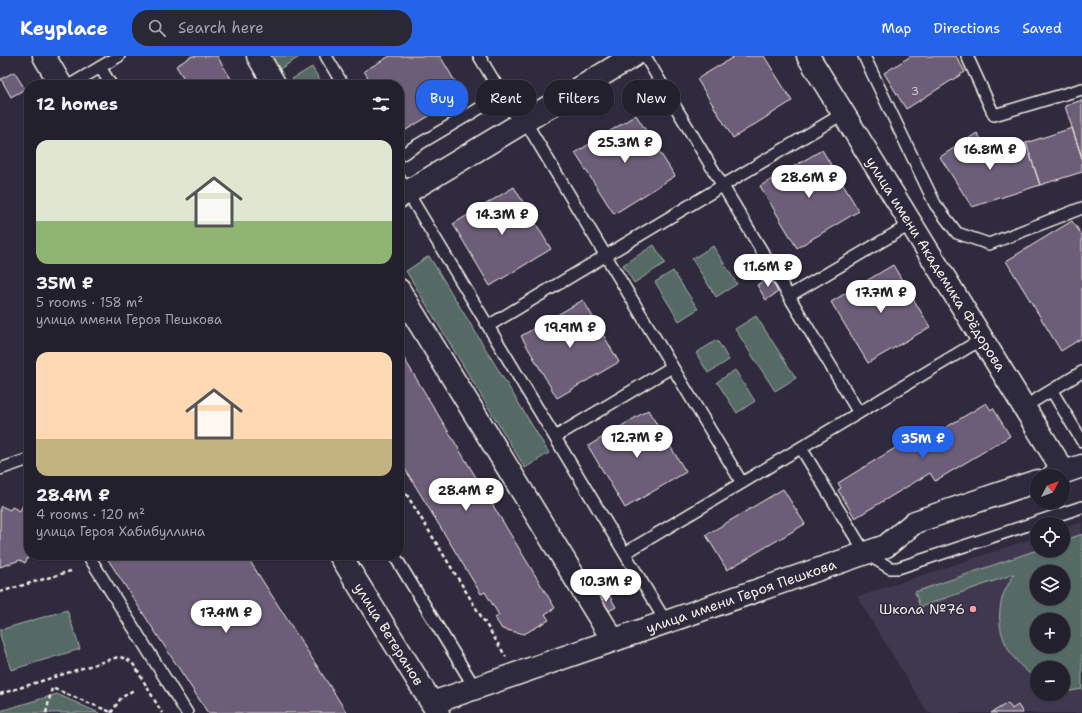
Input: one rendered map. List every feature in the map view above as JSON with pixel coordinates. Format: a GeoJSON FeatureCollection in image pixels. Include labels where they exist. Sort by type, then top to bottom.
{"type":"FeatureCollection","features":[{"type":"Feature","properties":{"kind":"street"},"geometry":{"type":"LineString","coordinates":[[34,56],[49,80]]}},
{"type":"Feature","properties":{"kind":"street"},"geometry":{"type":"LineString","coordinates":[[44,56],[58,80]]}},
{"type":"Feature","properties":{"kind":"street"},"geometry":{"type":"LineString","coordinates":[[258,56],[272,80]]}},
{"type":"Feature","properties":{"kind":"street"},"geometry":{"type":"LineString","coordinates":[[404,188],[522,123],[633,56]]}},
{"type":"Feature","properties":{"kind":"street","name":"улица имени Академика Фёдорова"},"geometry":{"type":"LineString","coordinates":[[808,56],[1024,408],[1064,469]]}},
{"type":"Feature","properties":{"kind":"street"},"geometry":{"type":"LineString","coordinates":[[404,298],[613,640]]}},
{"type":"Feature","properties":{"kind":"street","name":"улица имени Героя Пешкова"},"geometry":{"type":"LineString","coordinates":[[441,709],[475,688],[865,554],[892,543],[915,522],[1030,484]]}},
{"type":"Feature","properties":{"kind":"street","name":"улица Ветеранов"},"geometry":{"type":"LineString","coordinates":[[343,560],[441,709]]}},
{"type":"Feature","properties":{"kind":"street","name":"улица Ветеранов"},"geometry":{"type":"LineString","coordinates":[[352,560],[441,709]]}},
{"type":"Feature","properties":{"kind":"lane"},"geometry":{"type":"LineString","coordinates":[[78,80],[119,56]]}},
{"type":"Feature","properties":{"kind":"lane"},"geometry":{"type":"LineString","coordinates":[[479,56],[493,80]]}},
{"type":"Feature","properties":{"kind":"lane"},"geometry":{"type":"LineString","coordinates":[[645,56],[859,413]]}},
{"type":"Feature","properties":{"kind":"lane"},"geometry":{"type":"LineString","coordinates":[[864,56],[935,204],[957,232],[989,244],[1082,208]]}},
{"type":"Feature","properties":{"kind":"lane"},"geometry":{"type":"LineString","coordinates":[[967,56],[994,115],[1082,89]]}},
{"type":"Feature","properties":{"kind":"lane"},"geometry":{"type":"LineString","coordinates":[[331,58],[341,80]]}},
{"type":"Feature","properties":{"kind":"lane"},"geometry":{"type":"LineString","coordinates":[[100,67],[108,80]]}},
{"type":"Feature","properties":{"kind":"lane"},"geometry":{"type":"LineString","coordinates":[[404,153],[476,110]]}},
{"type":"Feature","properties":{"kind":"lane"},"geometry":{"type":"LineString","coordinates":[[488,326],[844,113]]}},
{"type":"Feature","properties":{"kind":"lane"},"geometry":{"type":"LineString","coordinates":[[517,116],[606,256],[742,483]]}},
{"type":"Feature","properties":{"kind":"lane"},"geometry":{"type":"LineString","coordinates":[[404,192],[488,326],[666,622]]}},
{"type":"Feature","properties":{"kind":"lane"},"geometry":{"type":"LineString","coordinates":[[789,296],[911,224]]}},
{"type":"Feature","properties":{"kind":"lane"},"geometry":{"type":"LineString","coordinates":[[625,554],[982,340]]}},
{"type":"Feature","properties":{"kind":"lane"},"geometry":{"type":"LineString","coordinates":[[554,437],[672,367]]}},
{"type":"Feature","properties":{"kind":"lane"},"geometry":{"type":"LineString","coordinates":[[1024,408],[1082,372]]}},
{"type":"Feature","properties":{"kind":"lane"},"geometry":{"type":"LineString","coordinates":[[1052,391],[1082,441]]}},
{"type":"Feature","properties":{"kind":"lane"},"geometry":{"type":"LineString","coordinates":[[800,448],[865,554],[890,568],[898,568],[1082,507]]}},
{"type":"Feature","properties":{"kind":"lane"},"geometry":{"type":"LineString","coordinates":[[0,469],[24,461]]}},
{"type":"Feature","properties":{"kind":"lane"},"geometry":{"type":"LineString","coordinates":[[91,560],[187,713]]}},
{"type":"Feature","properties":{"kind":"lane"},"geometry":{"type":"LineString","coordinates":[[397,560],[475,688]]}},
{"type":"Feature","properties":{"kind":"path"},"geometry":{"type":"LineString","coordinates":[[404,490],[516,674]]}},
{"type":"Feature","properties":{"kind":"path"},"geometry":{"type":"LineString","coordinates":[[0,592],[71,571]]}},
{"type":"Feature","properties":{"kind":"path"},"geometry":{"type":"LineString","coordinates":[[0,694],[118,657],[131,661],[134,664],[162,713]]}},
{"type":"Feature","properties":{"kind":"path"},"geometry":{"type":"LineString","coordinates":[[46,713],[52,688],[111,712],[121,698],[135,689]]}},
{"type":"Feature","properties":{"kind":"shaded area","name":"Школа №76"},"geometry":{"type":"Polygon","coordinates":[[[1082,522],[1082,713],[928,713],[857,597],[1030,539],[1030,557],[1070,557],[1070,526],[1082,522]]]}},
{"type":"Feature","properties":{"kind":"green space"},"geometry":{"type":"Polygon","coordinates":[[[270,56],[301,56],[278,70],[270,56]]]}},
{"type":"Feature","properties":{"kind":"green space"},"geometry":{"type":"Polygon","coordinates":[[[312,67],[320,80],[293,80],[292,79],[312,67]]]}},
{"type":"Feature","properties":{"kind":"green space"},"geometry":{"type":"Polygon","coordinates":[[[654,245],[665,263],[634,283],[623,265],[654,245]]]}},
{"type":"Feature","properties":{"kind":"green space"},"geometry":{"type":"Polygon","coordinates":[[[713,246],[737,284],[716,297],[692,259],[713,246]]]}},
{"type":"Feature","properties":{"kind":"green space"},"geometry":{"type":"Polygon","coordinates":[[[429,256],[549,453],[525,468],[406,271],[429,256]]]}},
{"type":"Feature","properties":{"kind":"green space"},"geometry":{"type":"Polygon","coordinates":[[[673,271],[698,309],[679,321],[655,282],[673,271]]]}},
{"type":"Feature","properties":{"kind":"green space"},"geometry":{"type":"Polygon","coordinates":[[[756,316],[796,378],[775,391],[735,329],[756,316]]]}},
{"type":"Feature","properties":{"kind":"green space"},"geometry":{"type":"Polygon","coordinates":[[[717,340],[729,360],[708,373],[696,353],[717,340]]]}},
{"type":"Feature","properties":{"kind":"green space"},"geometry":{"type":"Polygon","coordinates":[[[735,370],[755,401],[737,413],[717,382],[735,370]]]}},
{"type":"Feature","properties":{"kind":"green space"},"geometry":{"type":"Polygon","coordinates":[[[1082,534],[1082,689],[1070,691],[1070,661],[1030,661],[1030,674],[1019,664],[1006,645],[1000,623],[1000,611],[1004,592],[1014,574],[920,607],[915,592],[1030,552],[1030,557],[1070,557],[1070,538],[1082,534]]]}},
{"type":"Feature","properties":{"kind":"green space"},"geometry":{"type":"Polygon","coordinates":[[[67,610],[80,649],[11,670],[0,635],[0,630],[67,610]]]}},
{"type":"Feature","properties":{"kind":"green space"},"geometry":{"type":"Polygon","coordinates":[[[57,694],[99,713],[0,713],[0,711],[57,694]]]}},
{"type":"Feature","properties":{"kind":"building"},"geometry":{"type":"Polygon","coordinates":[[[192,56],[217,56],[232,80],[185,80],[176,66],[192,56]]]}},
{"type":"Feature","properties":{"kind":"building"},"geometry":{"type":"Polygon","coordinates":[[[390,56],[440,56],[454,80],[416,80],[416,116],[429,116],[404,131],[404,80],[370,80],[364,71],[390,56]]]}},
{"type":"Feature","properties":{"kind":"building"},"geometry":{"type":"Polygon","coordinates":[[[735,56],[764,56],[792,101],[733,138],[697,79],[735,56]]]}},
{"type":"Feature","properties":{"kind":"building"},"geometry":{"type":"Polygon","coordinates":[[[911,56],[956,56],[965,72],[906,109],[884,73],[911,56]]]}},
{"type":"Feature","properties":{"kind":"building"},"geometry":{"type":"Polygon","coordinates":[[[14,72],[24,90],[11,97],[1,79],[14,72]]]}},
{"type":"Feature","properties":{"kind":"building"},"geometry":{"type":"Polygon","coordinates":[[[1082,100],[1082,158],[1065,106],[1082,100]]]}},
{"type":"Feature","properties":{"kind":"building"},"geometry":{"type":"Polygon","coordinates":[[[637,116],[675,176],[614,214],[575,153],[637,116]]]}},
{"type":"Feature","properties":{"kind":"building"},"geometry":{"type":"Polygon","coordinates":[[[1072,128],[1082,158],[1082,172],[1040,185],[1026,143],[1072,128]]]}},
{"type":"Feature","properties":{"kind":"building"},"geometry":{"type":"Polygon","coordinates":[[[977,133],[992,155],[1026,143],[1040,185],[972,207],[940,157],[977,133]]]}},
{"type":"Feature","properties":{"kind":"building"},"geometry":{"type":"Polygon","coordinates":[[[822,150],[859,211],[797,248],[760,186],[822,150]]]}},
{"type":"Feature","properties":{"kind":"building"},"geometry":{"type":"Polygon","coordinates":[[[514,187],[551,249],[490,286],[453,224],[514,187]]]}},
{"type":"Feature","properties":{"kind":"building"},"geometry":{"type":"Polygon","coordinates":[[[1072,221],[1082,235],[1082,338],[1061,351],[1006,261],[1072,221]]]}},
{"type":"Feature","properties":{"kind":"building"},"geometry":{"type":"Polygon","coordinates":[[[893,265],[930,327],[868,363],[831,302],[893,265]]]}},
{"type":"Feature","properties":{"kind":"building"},"geometry":{"type":"Polygon","coordinates":[[[770,277],[778,292],[766,300],[757,285],[770,277]]]}},
{"type":"Feature","properties":{"kind":"building"},"geometry":{"type":"Polygon","coordinates":[[[583,300],[619,362],[557,398],[521,336],[583,300]]]}},
{"type":"Feature","properties":{"kind":"building"},"geometry":{"type":"Polygon","coordinates":[[[404,358],[555,608],[545,614],[549,620],[524,634],[502,629],[495,618],[499,615],[485,592],[481,594],[404,467],[404,358]]]}},
{"type":"Feature","properties":{"kind":"building"},"geometry":{"type":"Polygon","coordinates":[[[986,403],[991,410],[993,408],[1010,436],[935,481],[930,473],[855,518],[838,490],[841,488],[838,483],[910,439],[914,447],[986,403]]]}},
{"type":"Feature","properties":{"kind":"building"},"geometry":{"type":"Polygon","coordinates":[[[648,410],[686,472],[625,508],[588,446],[648,410]]]}},
{"type":"Feature","properties":{"kind":"building"},"geometry":{"type":"Polygon","coordinates":[[[783,489],[805,524],[727,570],[706,535],[783,489]]]}},
{"type":"Feature","properties":{"kind":"building"},"geometry":{"type":"Polygon","coordinates":[[[24,503],[24,560],[26,560],[25,563],[20,560],[0,567],[0,508],[1,506],[10,510],[12,507],[20,511],[24,503]]]}},
{"type":"Feature","properties":{"kind":"building"},"geometry":{"type":"Polygon","coordinates":[[[108,560],[249,560],[347,713],[208,713],[108,560]]]}},
{"type":"Feature","properties":{"kind":"building"},"geometry":{"type":"Polygon","coordinates":[[[607,592],[616,607],[605,613],[596,599],[607,592]]]}},
{"type":"Feature","properties":{"kind":"building"},"geometry":{"type":"Polygon","coordinates":[[[1008,703],[1012,709],[1018,705],[1023,713],[991,713],[1008,703]]]}},
{"type":"Feature","properties":{"kind":"place","name":"Школа №76"},"geometry":{"type":"Point","coordinates":[973,609]}}]}
